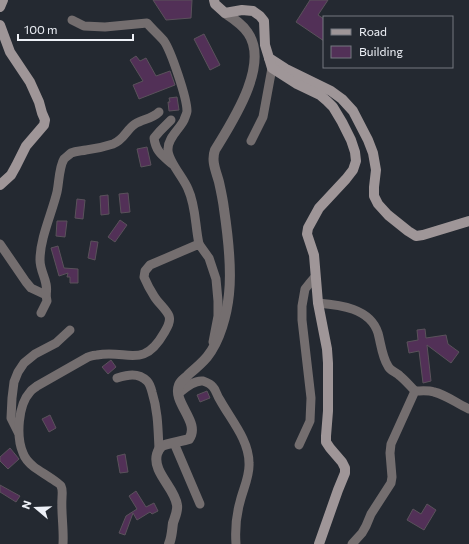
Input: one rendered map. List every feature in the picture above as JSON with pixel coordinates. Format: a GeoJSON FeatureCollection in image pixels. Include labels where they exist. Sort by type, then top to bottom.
{"type":"FeatureCollection","features":[{"type":"Feature","properties":{"kind":"main road"},"geometry":{"type":"LineString","coordinates":[[0,7],[3,0]]}},
{"type":"Feature","properties":{"kind":"main road"},"geometry":{"type":"LineString","coordinates":[[214,0],[215,4],[225,13],[242,10],[253,11],[260,16],[264,21],[265,45],[272,68],[328,101],[342,122],[355,152],[356,161],[353,170],[318,208],[308,228],[307,234],[314,255],[318,303],[327,349],[328,411],[326,442],[342,462],[346,473],[338,490],[319,544]]}},
{"type":"Feature","properties":{"kind":"main road"},"geometry":{"type":"LineString","coordinates":[[0,25],[9,50],[30,82],[45,120],[44,125],[26,146],[11,175],[0,185]]}},
{"type":"Feature","properties":{"kind":"main road"},"geometry":{"type":"LineString","coordinates":[[269,58],[286,69],[331,92],[342,99],[353,111],[373,153],[376,170],[374,196],[378,204],[388,215],[416,236],[423,236],[469,221]]}},
{"type":"Feature","properties":{"kind":"street"},"geometry":{"type":"LineString","coordinates":[[159,449],[163,445],[189,439],[192,432],[192,427],[180,401],[178,386],[182,380],[189,375],[207,356],[220,334],[226,314],[229,295],[230,273],[228,238],[224,210],[213,162],[213,155],[214,150],[237,113],[252,76],[255,64],[254,47],[249,34],[239,23],[225,13]]}},
{"type":"Feature","properties":{"kind":"street"},"geometry":{"type":"LineString","coordinates":[[72,20],[84,26],[91,27],[147,23],[164,41],[171,53],[185,98],[187,111],[184,120],[169,142],[168,149],[170,157],[188,190],[194,210],[199,244],[209,258],[216,279],[218,316],[212,348]]}},
{"type":"Feature","properties":{"kind":"street"},"geometry":{"type":"LineString","coordinates":[[0,40],[9,50]]}},
{"type":"Feature","properties":{"kind":"street"},"geometry":{"type":"LineString","coordinates":[[251,141],[263,117],[272,68]]}},
{"type":"Feature","properties":{"kind":"street"},"geometry":{"type":"LineString","coordinates":[[41,313],[47,301],[47,289],[40,261],[40,250],[57,194],[64,159],[70,154],[78,151],[114,144],[120,140],[135,124],[155,116],[159,112]]}},
{"type":"Feature","properties":{"kind":"street"},"geometry":{"type":"LineString","coordinates":[[171,120],[154,138],[157,151],[176,167]]}},
{"type":"Feature","properties":{"kind":"street"},"geometry":{"type":"LineString","coordinates":[[0,244],[31,288],[46,295]]}},
{"type":"Feature","properties":{"kind":"street"},"geometry":{"type":"LineString","coordinates":[[63,544],[61,506],[62,488],[60,484],[40,472],[27,461],[19,442],[21,413],[25,400],[30,392],[37,386],[88,357],[97,354],[139,355],[146,353],[156,345],[164,333],[169,322],[169,317],[154,296],[144,277],[145,271],[150,265],[199,244]]}},
{"type":"Feature","properties":{"kind":"street"},"geometry":{"type":"LineString","coordinates":[[299,445],[310,421],[311,398],[302,320],[302,306],[305,289],[315,277]]}},
{"type":"Feature","properties":{"kind":"street"},"geometry":{"type":"LineString","coordinates":[[318,303],[356,310],[368,317],[377,331],[388,366],[401,376],[415,392]]}},
{"type":"Feature","properties":{"kind":"street"},"geometry":{"type":"LineString","coordinates":[[19,434],[12,418],[14,382],[18,372],[24,363],[35,354],[56,343],[70,330]]}},
{"type":"Feature","properties":{"kind":"street"},"geometry":{"type":"LineString","coordinates":[[117,378],[129,375],[140,376],[147,381],[154,399],[158,420],[159,449],[156,459],[163,479],[174,496],[178,507],[172,537],[169,544]]}},
{"type":"Feature","properties":{"kind":"street"},"geometry":{"type":"LineString","coordinates":[[179,393],[196,382],[202,381],[212,385],[242,437],[249,455],[249,473],[236,521],[236,544]]}},
{"type":"Feature","properties":{"kind":"street"},"geometry":{"type":"LineString","coordinates":[[415,392],[432,391],[469,409]]}},
{"type":"Feature","properties":{"kind":"street"},"geometry":{"type":"LineString","coordinates":[[352,544],[362,533],[371,514],[391,483],[391,444],[415,392]]}},
{"type":"Feature","properties":{"kind":"street"},"geometry":{"type":"LineString","coordinates":[[174,443],[200,504]]}},
{"type":"Feature","properties":{"kind":"building"},"geometry":{"type":"Polygon","coordinates":[[[153,0],[192,0],[191,18],[166,20],[153,0]]]}},
{"type":"Feature","properties":{"kind":"building"},"geometry":{"type":"Polygon","coordinates":[[[310,0],[328,0],[318,15],[323,18],[323,40],[296,22],[310,0]]]}},
{"type":"Feature","properties":{"kind":"building"},"geometry":{"type":"Polygon","coordinates":[[[204,34],[220,65],[210,70],[194,39],[204,34]]]}},
{"type":"Feature","properties":{"kind":"building"},"geometry":{"type":"Polygon","coordinates":[[[136,56],[140,61],[146,58],[156,76],[170,71],[175,85],[139,99],[133,85],[143,81],[130,60],[136,56]]]}},
{"type":"Feature","properties":{"kind":"building"},"geometry":{"type":"Polygon","coordinates":[[[177,97],[179,110],[169,111],[169,98],[177,97]]]}},
{"type":"Feature","properties":{"kind":"building"},"geometry":{"type":"Polygon","coordinates":[[[147,147],[151,165],[141,167],[137,149],[147,147]]]}},
{"type":"Feature","properties":{"kind":"building"},"geometry":{"type":"Polygon","coordinates":[[[128,193],[130,212],[121,213],[119,194],[128,193]]]}},
{"type":"Feature","properties":{"kind":"building"},"geometry":{"type":"Polygon","coordinates":[[[108,195],[109,214],[101,215],[100,196],[108,195]]]}},
{"type":"Feature","properties":{"kind":"building"},"geometry":{"type":"Polygon","coordinates":[[[77,199],[85,200],[83,219],[75,218],[77,199]]]}},
{"type":"Feature","properties":{"kind":"building"},"geometry":{"type":"Polygon","coordinates":[[[120,220],[127,225],[115,242],[108,237],[120,220]]]}},
{"type":"Feature","properties":{"kind":"building"},"geometry":{"type":"Polygon","coordinates":[[[57,221],[67,221],[65,237],[56,236],[57,221]]]}},
{"type":"Feature","properties":{"kind":"building"},"geometry":{"type":"Polygon","coordinates":[[[91,241],[98,242],[95,260],[88,258],[91,241]]]}},
{"type":"Feature","properties":{"kind":"building"},"geometry":{"type":"Polygon","coordinates":[[[58,246],[64,268],[78,269],[78,283],[70,283],[70,277],[67,277],[68,273],[59,276],[51,248],[58,246]]]}},
{"type":"Feature","properties":{"kind":"building"},"geometry":{"type":"Polygon","coordinates":[[[425,329],[426,338],[446,335],[448,344],[459,352],[451,363],[427,345],[431,381],[423,383],[419,351],[409,353],[407,342],[418,340],[417,330],[425,329]]]}},
{"type":"Feature","properties":{"kind":"building"},"geometry":{"type":"Polygon","coordinates":[[[111,360],[116,367],[108,374],[102,367],[111,360]]]}},
{"type":"Feature","properties":{"kind":"building"},"geometry":{"type":"Polygon","coordinates":[[[207,391],[210,398],[200,402],[197,395],[207,391]]]}},
{"type":"Feature","properties":{"kind":"building"},"geometry":{"type":"Polygon","coordinates":[[[50,415],[56,428],[49,432],[42,419],[50,415]]]}},
{"type":"Feature","properties":{"kind":"building"},"geometry":{"type":"Polygon","coordinates":[[[10,448],[19,459],[8,469],[0,461],[0,457],[10,448]]]}},
{"type":"Feature","properties":{"kind":"building"},"geometry":{"type":"Polygon","coordinates":[[[125,454],[128,472],[120,473],[117,456],[125,454]]]}},
{"type":"Feature","properties":{"kind":"building"},"geometry":{"type":"Polygon","coordinates":[[[0,485],[20,496],[16,502],[0,492],[0,485]]]}},
{"type":"Feature","properties":{"kind":"building"},"geometry":{"type":"Polygon","coordinates":[[[136,491],[146,507],[154,503],[158,511],[152,514],[150,512],[137,520],[133,513],[125,535],[119,533],[126,516],[137,509],[129,496],[136,491]]]}},
{"type":"Feature","properties":{"kind":"building"},"geometry":{"type":"Polygon","coordinates":[[[427,504],[436,510],[424,530],[407,520],[413,509],[421,514],[427,504]]]}}]}
